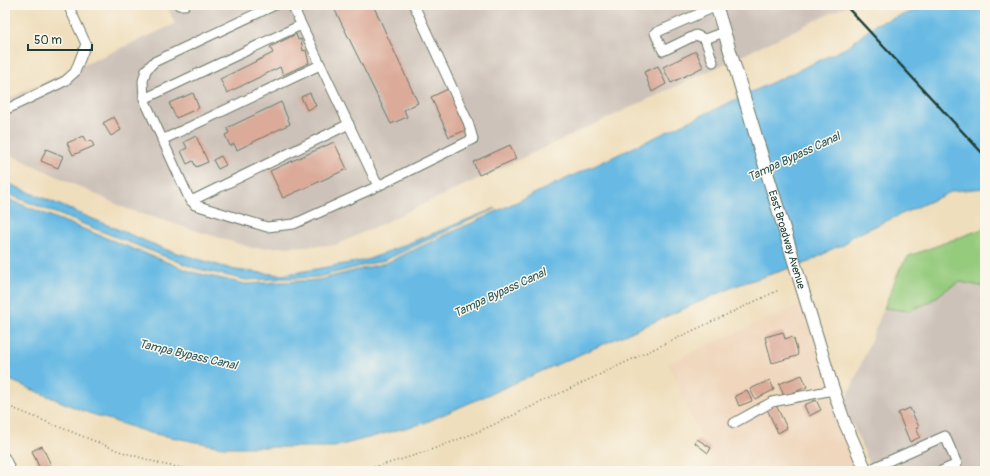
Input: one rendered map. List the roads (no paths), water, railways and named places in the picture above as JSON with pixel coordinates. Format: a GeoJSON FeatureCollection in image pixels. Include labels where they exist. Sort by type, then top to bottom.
{"type":"FeatureCollection","features":[{"type":"Feature","properties":{"kind":"main road","name":"East Broadway Avenue"},"geometry":{"type":"LineString","coordinates":[[716,5],[833,390],[844,421],[866,471]]}},
{"type":"Feature","properties":{"kind":"street"},"geometry":{"type":"LineString","coordinates":[[5,110],[65,81],[75,72],[86,44],[68,5]]}},
{"type":"Feature","properties":{"kind":"street"},"geometry":{"type":"LineString","coordinates":[[179,5],[185,5]]}},
{"type":"Feature","properties":{"kind":"street"},"geometry":{"type":"LineString","coordinates":[[275,5],[154,62],[146,70],[143,81],[144,99],[162,140],[195,205],[254,224],[274,226],[294,224],[378,186],[472,139],[468,122],[414,5]]}},
{"type":"Feature","properties":{"kind":"street"},"geometry":{"type":"LineString","coordinates":[[292,5],[378,186]]}},
{"type":"Feature","properties":{"kind":"street"},"geometry":{"type":"LineString","coordinates":[[716,5],[655,33],[663,51],[696,35],[705,39],[724,32]]}},
{"type":"Feature","properties":{"kind":"street"},"geometry":{"type":"LineString","coordinates":[[144,99],[301,25]]}},
{"type":"Feature","properties":{"kind":"street"},"geometry":{"type":"LineString","coordinates":[[705,39],[713,62]]}},
{"type":"Feature","properties":{"kind":"street"},"geometry":{"type":"LineString","coordinates":[[162,140],[320,65]]}},
{"type":"Feature","properties":{"kind":"street"},"geometry":{"type":"LineString","coordinates":[[192,201],[349,124]]}},
{"type":"Feature","properties":{"kind":"street"},"geometry":{"type":"LineString","coordinates":[[734,423],[772,402],[833,390]]}},
{"type":"Feature","properties":{"kind":"street"},"geometry":{"type":"LineString","coordinates":[[866,471],[945,436],[957,464],[941,471]]}},
{"type":"Feature","properties":{"kind":"street"},"geometry":{"type":"LineString","coordinates":[[5,458],[11,471]]}},
{"type":"Feature","properties":{"kind":"water","name":"Tampa Bypass Canal"},"geometry":{"type":"Polygon","coordinates":[[[932,5],[985,5],[985,188],[953,191],[853,236],[844,245],[836,247],[809,262],[738,285],[424,423],[334,447],[222,447],[150,433],[83,411],[5,378],[5,198],[192,272],[245,284],[318,280],[386,263],[846,48],[876,24],[932,5]]]}},
{"type":"Feature","properties":{"kind":"water"},"geometry":{"type":"Polygon","coordinates":[[[5,182],[167,250],[235,270],[282,275],[367,260],[496,208],[385,260],[318,277],[246,280],[194,268],[5,193],[5,182]]]}},
{"type":"Feature","properties":{"kind":"railway"},"geometry":{"type":"LineString","coordinates":[[845,5],[985,156]]}}]}
